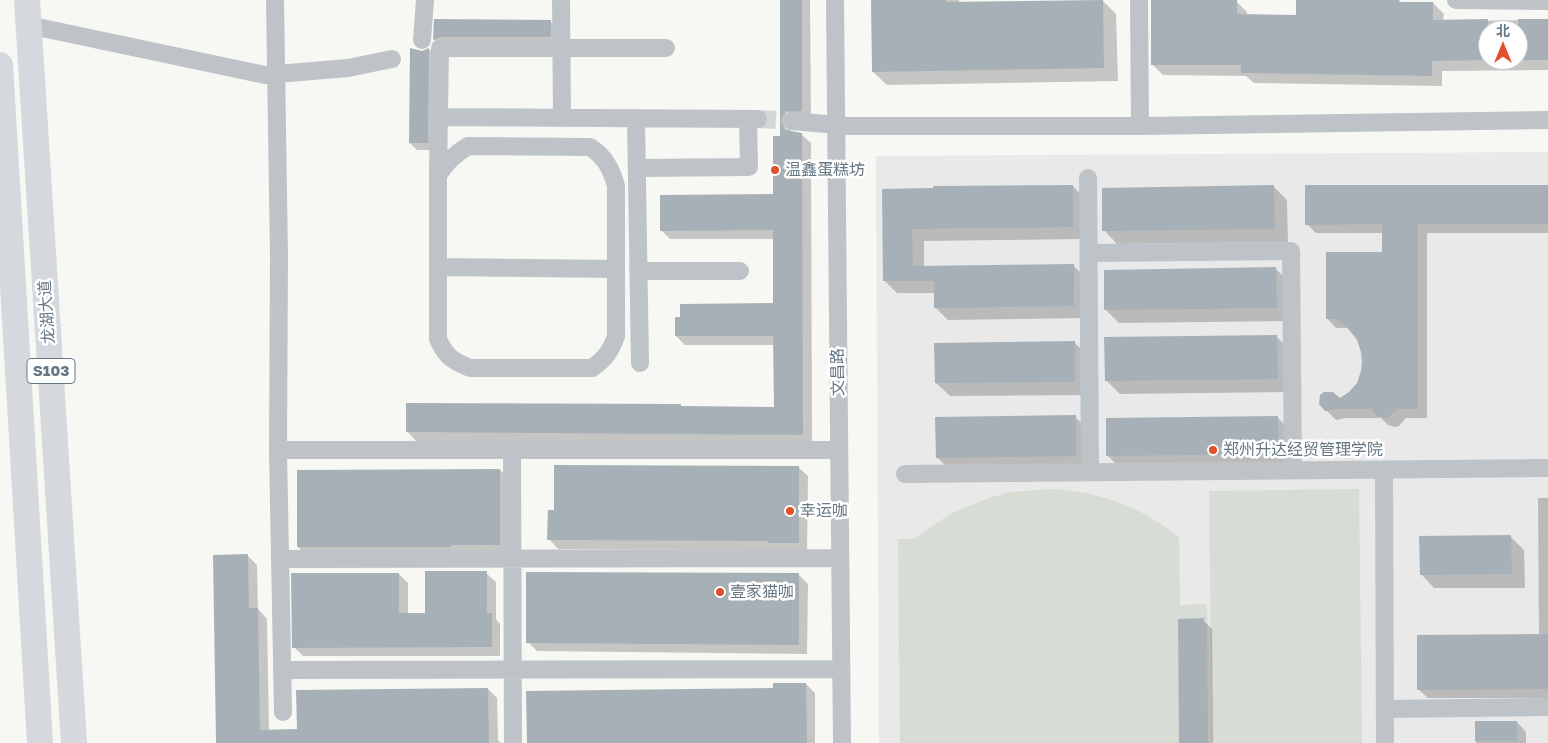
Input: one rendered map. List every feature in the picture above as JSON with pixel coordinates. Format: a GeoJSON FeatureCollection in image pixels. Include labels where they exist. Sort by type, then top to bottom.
{"type":"FeatureCollection","features":[{"type":"Feature","properties":{"kind":"highway","name":"龙湖大道"},"geometry":{"type":"LineString","coordinates":[[28,12],[74,743]]}},
{"type":"Feature","properties":{"kind":"highway","name":"龙湖大道"},"geometry":{"type":"LineString","coordinates":[[0,65],[40,743]]}},
{"type":"Feature","properties":{"kind":"street"},"geometry":{"type":"LineString","coordinates":[[275,0],[279,256],[278,450],[283,712]]}},
{"type":"Feature","properties":{"kind":"street"},"geometry":{"type":"LineString","coordinates":[[422,40],[425,0]]}},
{"type":"Feature","properties":{"kind":"street"},"geometry":{"type":"LineString","coordinates":[[561,0],[562,118]]}},
{"type":"Feature","properties":{"kind":"street","name":"文昌路"},"geometry":{"type":"LineString","coordinates":[[835,0],[831,125],[839,450],[842,743]]}},
{"type":"Feature","properties":{"kind":"street"},"geometry":{"type":"LineString","coordinates":[[1139,0],[1140,126]]}},
{"type":"Feature","properties":{"kind":"street"},"geometry":{"type":"LineString","coordinates":[[1456,0],[1548,1]]}},
{"type":"Feature","properties":{"kind":"street"},"geometry":{"type":"LineString","coordinates":[[28,12],[266,75],[348,68],[392,59]]}},
{"type":"Feature","properties":{"kind":"street"},"geometry":{"type":"LineString","coordinates":[[438,175],[454,155],[468,146],[590,147],[600,153],[610,167],[616,186],[616,336],[611,351],[604,360],[592,368],[470,368],[455,362],[444,352],[438,339],[438,175],[440,48],[666,48]]}},
{"type":"Feature","properties":{"kind":"street"},"geometry":{"type":"LineString","coordinates":[[439,117],[753,119],[749,167],[637,168]]}},
{"type":"Feature","properties":{"kind":"street"},"geometry":{"type":"LineString","coordinates":[[636,119],[640,363]]}},
{"type":"Feature","properties":{"kind":"street"},"geometry":{"type":"LineString","coordinates":[[792,121],[831,125],[1140,126],[1548,120]]}},
{"type":"Feature","properties":{"kind":"street"},"geometry":{"type":"LineString","coordinates":[[1088,178],[1090,472]]}},
{"type":"Feature","properties":{"kind":"street"},"geometry":{"type":"LineString","coordinates":[[1088,253],[1291,251],[1293,470]]}},
{"type":"Feature","properties":{"kind":"street"},"geometry":{"type":"LineString","coordinates":[[438,267],[616,269]]}},
{"type":"Feature","properties":{"kind":"street"},"geometry":{"type":"LineString","coordinates":[[638,271],[740,270]]}},
{"type":"Feature","properties":{"kind":"street"},"geometry":{"type":"LineString","coordinates":[[278,450],[839,450]]}},
{"type":"Feature","properties":{"kind":"street"},"geometry":{"type":"LineString","coordinates":[[512,450],[513,743]]}},
{"type":"Feature","properties":{"kind":"street"},"geometry":{"type":"LineString","coordinates":[[905,474],[1548,468]]}},
{"type":"Feature","properties":{"kind":"street"},"geometry":{"type":"LineString","coordinates":[[1384,470],[1385,743]]}},
{"type":"Feature","properties":{"kind":"street"},"geometry":{"type":"LineString","coordinates":[[280,559],[840,558]]}},
{"type":"Feature","properties":{"kind":"street"},"geometry":{"type":"LineString","coordinates":[[282,670],[841,669]]}},
{"type":"Feature","properties":{"kind":"street"},"geometry":{"type":"LineString","coordinates":[[1385,709],[1548,707]]}},
{"type":"Feature","properties":{"kind":"shaded area","name":"郑州升达经贸管理学院"},"geometry":{"type":"Polygon","coordinates":[[[1548,152],[1548,743],[879,743],[876,156],[1548,152]]]}},
{"type":"Feature","properties":{"kind":"shaded area"},"geometry":{"type":"Polygon","coordinates":[[[1053,489],[1088,494],[1120,503],[1151,518],[1179,538],[1180,605],[1207,604],[1208,743],[900,743],[898,539],[914,539],[950,514],[989,498],[1010,492],[1053,489]]]}},
{"type":"Feature","properties":{"kind":"shaded area"},"geometry":{"type":"Polygon","coordinates":[[[1359,489],[1362,743],[1212,743],[1209,491],[1359,489]]]}},
{"type":"Feature","properties":{"kind":"building"},"geometry":{"type":"Polygon","coordinates":[[[780,0],[802,0],[802,111],[787,112],[783,115],[781,121],[786,130],[802,133],[803,435],[406,432],[406,403],[681,404],[681,406],[774,407],[773,336],[675,336],[675,317],[680,317],[680,304],[773,303],[773,230],[660,231],[660,195],[773,194],[773,136],[780,136],[780,0]]]}},
{"type":"Feature","properties":{"kind":"building"},"geometry":{"type":"Polygon","coordinates":[[[871,0],[946,0],[946,2],[1103,0],[1104,68],[872,72],[871,0]]]}},
{"type":"Feature","properties":{"kind":"building"},"geometry":{"type":"Polygon","coordinates":[[[1151,0],[1237,0],[1237,14],[1296,15],[1296,0],[1399,0],[1399,2],[1433,2],[1433,20],[1488,19],[1478,20],[1478,60],[1432,61],[1432,76],[1241,73],[1241,65],[1151,65],[1151,0]]]}},
{"type":"Feature","properties":{"kind":"building"},"geometry":{"type":"Polygon","coordinates":[[[434,19],[551,20],[551,37],[440,37],[433,40],[434,19]]]}},
{"type":"Feature","properties":{"kind":"building"},"geometry":{"type":"Polygon","coordinates":[[[1548,19],[1548,60],[1528,60],[1528,20],[1518,20],[1548,19]]]}},
{"type":"Feature","properties":{"kind":"building"},"geometry":{"type":"Polygon","coordinates":[[[410,48],[422,51],[429,48],[428,143],[409,143],[410,48]]]}},
{"type":"Feature","properties":{"kind":"building"},"geometry":{"type":"Polygon","coordinates":[[[1073,185],[1073,227],[912,229],[913,266],[1074,264],[1074,306],[934,308],[934,281],[883,281],[882,189],[933,188],[933,186],[1073,185]]]}},
{"type":"Feature","properties":{"kind":"building"},"geometry":{"type":"Polygon","coordinates":[[[1274,185],[1275,229],[1102,231],[1102,188],[1274,185]]]}},
{"type":"Feature","properties":{"kind":"building"},"geometry":{"type":"Polygon","coordinates":[[[1305,185],[1548,185],[1548,224],[1418,224],[1418,409],[1397,409],[1389,417],[1385,418],[1377,416],[1371,409],[1336,409],[1325,411],[1319,404],[1320,395],[1324,392],[1333,392],[1340,398],[1349,392],[1357,383],[1362,362],[1357,340],[1347,327],[1336,319],[1326,319],[1326,252],[1382,252],[1382,224],[1305,225],[1305,185]]]}},
{"type":"Feature","properties":{"kind":"building"},"geometry":{"type":"Polygon","coordinates":[[[1276,267],[1277,308],[1104,310],[1104,270],[1276,267]]]}},
{"type":"Feature","properties":{"kind":"building"},"geometry":{"type":"Polygon","coordinates":[[[1277,335],[1278,379],[1105,381],[1104,337],[1277,335]]]}},
{"type":"Feature","properties":{"kind":"building"},"geometry":{"type":"Polygon","coordinates":[[[1075,341],[1075,382],[935,383],[934,343],[1075,341]]]}},
{"type":"Feature","properties":{"kind":"building"},"geometry":{"type":"Polygon","coordinates":[[[1076,415],[1076,456],[936,458],[935,417],[1076,415]]]}},
{"type":"Feature","properties":{"kind":"building"},"geometry":{"type":"Polygon","coordinates":[[[1278,416],[1278,454],[1106,456],[1106,418],[1278,416]]]}},
{"type":"Feature","properties":{"kind":"building"},"geometry":{"type":"Polygon","coordinates":[[[554,465],[799,466],[799,543],[768,543],[768,541],[547,540],[548,510],[554,510],[554,465]]]}},
{"type":"Feature","properties":{"kind":"building"},"geometry":{"type":"Polygon","coordinates":[[[500,469],[500,545],[451,545],[451,547],[297,547],[297,470],[500,469]]]}},
{"type":"Feature","properties":{"kind":"building"},"geometry":{"type":"Polygon","coordinates":[[[1511,535],[1512,574],[1420,575],[1419,536],[1511,535]]]}},
{"type":"Feature","properties":{"kind":"building"},"geometry":{"type":"Polygon","coordinates":[[[248,554],[249,608],[258,608],[260,730],[297,729],[296,690],[488,688],[489,743],[216,743],[213,555],[248,554]]]}},
{"type":"Feature","properties":{"kind":"building"},"geometry":{"type":"Polygon","coordinates":[[[425,571],[487,571],[487,613],[492,613],[492,647],[292,648],[291,573],[399,573],[399,613],[425,613],[425,571]]]}},
{"type":"Feature","properties":{"kind":"building"},"geometry":{"type":"Polygon","coordinates":[[[526,572],[799,573],[799,645],[526,643],[526,572]]]}},
{"type":"Feature","properties":{"kind":"building"},"geometry":{"type":"Polygon","coordinates":[[[1204,618],[1205,743],[1179,743],[1178,619],[1204,618]]]}},
{"type":"Feature","properties":{"kind":"building"},"geometry":{"type":"Polygon","coordinates":[[[1548,634],[1548,689],[1417,690],[1417,635],[1548,634]]]}},
{"type":"Feature","properties":{"kind":"building"},"geometry":{"type":"Polygon","coordinates":[[[773,683],[806,683],[807,743],[527,743],[526,691],[773,688],[773,683]]]}},
{"type":"Feature","properties":{"kind":"building"},"geometry":{"type":"Polygon","coordinates":[[[1475,721],[1517,721],[1517,741],[1475,741],[1475,721]]]}},
{"type":"Feature","properties":{"kind":"tunnel"},"geometry":{"type":"LineString","coordinates":[[758,119],[792,121]]}},
{"type":"Feature","properties":{"kind":"place","name":"温鑫蛋糕坊"},"geometry":{"type":"Point","coordinates":[775,170]}},
{"type":"Feature","properties":{"kind":"place","name":"郑州升达经贸管理学院"},"geometry":{"type":"Point","coordinates":[1213,450]}},
{"type":"Feature","properties":{"kind":"place","name":"幸运咖"},"geometry":{"type":"Point","coordinates":[790,511]}},
{"type":"Feature","properties":{"kind":"place","name":"壹家猫咖"},"geometry":{"type":"Point","coordinates":[720,592]}}]}
